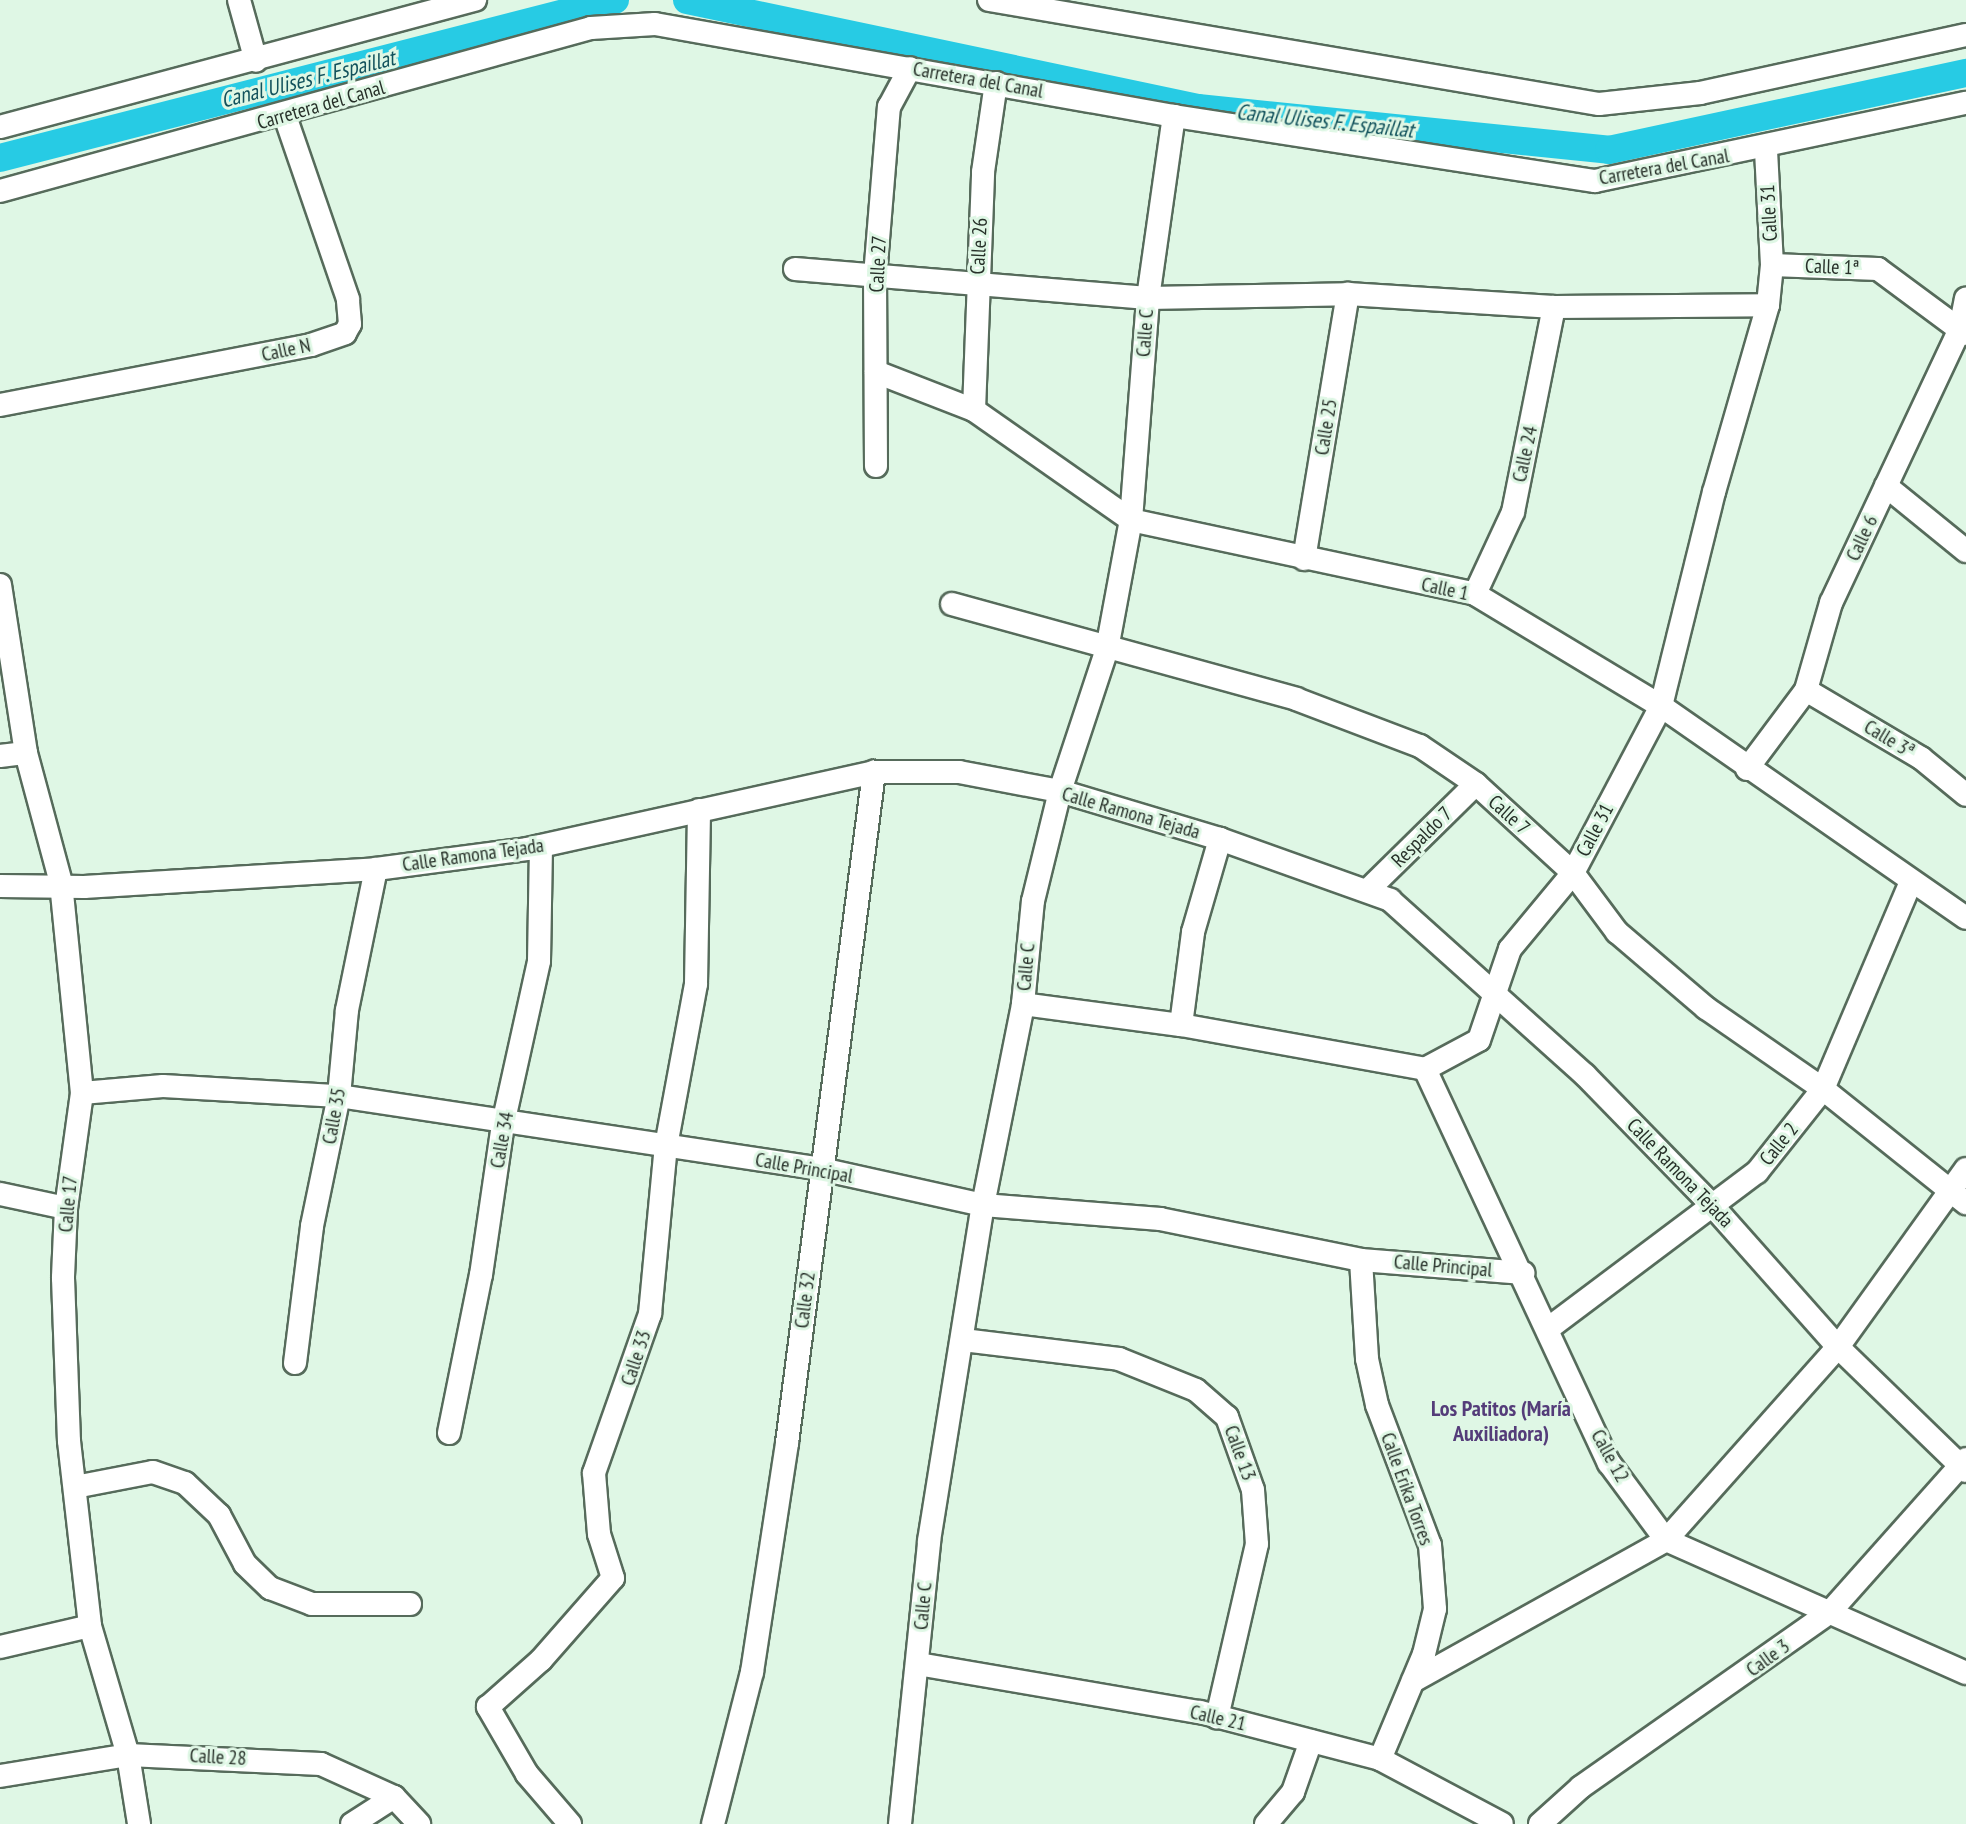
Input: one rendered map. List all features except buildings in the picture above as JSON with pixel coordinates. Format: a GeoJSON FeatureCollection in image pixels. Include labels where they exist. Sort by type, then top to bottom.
{"type":"FeatureCollection","features":[{"type":"Feature","properties":{"kind":"street"},"geometry":{"type":"LineString","coordinates":[[239,0],[256,61]]}},
{"type":"Feature","properties":{"kind":"street"},"geometry":{"type":"LineString","coordinates":[[0,127],[475,0]]}},
{"type":"Feature","properties":{"kind":"street"},"geometry":{"type":"LineString","coordinates":[[989,0],[1599,104],[1700,93],[1966,35]]}},
{"type":"Feature","properties":{"kind":"street","name":"Carretera del Canal"},"geometry":{"type":"LineString","coordinates":[[0,191],[285,116],[591,28],[655,24],[1174,116],[1595,181],[1766,149],[1966,103]]}},
{"type":"Feature","properties":{"kind":"street","name":"Calle 27"},"geometry":{"type":"LineString","coordinates":[[876,466],[875,276],[889,107],[910,68]]}},
{"type":"Feature","properties":{"kind":"street","name":"Calle 26"},"geometry":{"type":"LineString","coordinates":[[974,410],[983,172],[996,83]]}},
{"type":"Feature","properties":{"kind":"street","name":"Calle N"},"geometry":{"type":"LineString","coordinates":[[0,405],[311,345],[345,333],[350,324],[348,299],[285,116]]}},
{"type":"Feature","properties":{"kind":"street","name":"Calle C"},"geometry":{"type":"LineString","coordinates":[[900,1824],[929,1541],[983,1205],[1023,1004],[1033,901],[1060,791],[1107,649],[1131,520],[1148,298],[1174,116]]}},
{"type":"Feature","properties":{"kind":"street","name":"Calle 31"},"geometry":{"type":"LineString","coordinates":[[1425,1069],[1479,1040],[1510,949],[1573,873],[1661,706],[1714,492],[1768,305],[1772,265],[1766,149]]}},
{"type":"Feature","properties":{"kind":"street","name":"Calle 1ª"},"geometry":{"type":"LineString","coordinates":[[1772,265],[1878,269],[1963,332]]}},
{"type":"Feature","properties":{"kind":"street"},"geometry":{"type":"LineString","coordinates":[[795,269],[1148,298],[1348,294],[1554,307],[1768,305]]}},
{"type":"Feature","properties":{"kind":"street","name":"Calle 25"},"geometry":{"type":"LineString","coordinates":[[1304,559],[1348,294]]}},
{"type":"Feature","properties":{"kind":"street","name":"Calle 6"},"geometry":{"type":"LineString","coordinates":[[1747,769],[1806,690],[1831,603],[1963,332],[1966,299]]}},
{"type":"Feature","properties":{"kind":"street","name":"Calle 24"},"geometry":{"type":"LineString","coordinates":[[1475,594],[1513,512],[1554,307]]}},
{"type":"Feature","properties":{"kind":"street","name":"Calle 1"},"geometry":{"type":"LineString","coordinates":[[876,372],[974,410],[1131,520],[1475,594],[1661,706],[1747,769],[1966,918]]}},
{"type":"Feature","properties":{"kind":"street"},"geometry":{"type":"LineString","coordinates":[[1886,486],[1966,551]]}},
{"type":"Feature","properties":{"kind":"street","name":"Calle 17"},"geometry":{"type":"LineString","coordinates":[[0,585],[26,753],[61,883],[82,1093],[66,1208],[63,1278],[75,1487],[90,1626],[128,1755],[139,1824]]}},
{"type":"Feature","properties":{"kind":"street","name":"Calle 7"},"geometry":{"type":"LineString","coordinates":[[952,604],[1296,699],[1420,746],[1476,784],[1573,873],[1617,932],[1706,1008],[1823,1089],[1959,1196]]}},
{"type":"Feature","properties":{"kind":"street","name":"Calle 3ª"},"geometry":{"type":"LineString","coordinates":[[1806,690],[1921,758],[1966,795]]}},
{"type":"Feature","properties":{"kind":"street"},"geometry":{"type":"LineString","coordinates":[[0,756],[26,753]]}},
{"type":"Feature","properties":{"kind":"street","name":"Calle Ramona Tejada"},"geometry":{"type":"LineString","coordinates":[[0,886],[61,883],[84,887],[376,869],[541,846],[874,772],[959,772],[1060,791],[1220,839],[1390,900],[1585,1075],[1710,1203],[1838,1347],[1964,1465]]}},
{"type":"Feature","properties":{"kind":"street","name":"Calle 32"},"geometry":{"type":"LineString","coordinates":[[713,1824],[752,1672],[874,772]]}},
{"type":"Feature","properties":{"kind":"street","name":"Respaldo 7"},"geometry":{"type":"LineString","coordinates":[[1368,890],[1476,784]]}},
{"type":"Feature","properties":{"kind":"street","name":"Calle 33"},"geometry":{"type":"LineString","coordinates":[[570,1824],[527,1774],[488,1707],[541,1660],[613,1578],[599,1534],[594,1473],[650,1314],[666,1146],[696,984],[699,810]]}},
{"type":"Feature","properties":{"kind":"street"},"geometry":{"type":"LineString","coordinates":[[1181,1025],[1193,932],[1220,839]]}},
{"type":"Feature","properties":{"kind":"street","name":"Calle 34"},"geometry":{"type":"LineString","coordinates":[[449,1433],[481,1275],[503,1124],[539,961],[541,846]]}},
{"type":"Feature","properties":{"kind":"street","name":"Calle 35"},"geometry":{"type":"LineString","coordinates":[[295,1363],[312,1226],[339,1096],[347,1010],[376,869]]}},
{"type":"Feature","properties":{"kind":"street","name":"Calle 2"},"geometry":{"type":"LineString","coordinates":[[1549,1328],[1710,1203],[1757,1172],[1823,1089],[1911,882]]}},
{"type":"Feature","properties":{"kind":"street"},"geometry":{"type":"LineString","coordinates":[[1023,1004],[1181,1025],[1425,1069]]}},
{"type":"Feature","properties":{"kind":"street","name":"Calle 12"},"geometry":{"type":"LineString","coordinates":[[1425,1069],[1549,1328],[1609,1463],[1666,1540],[1966,1673]]}},
{"type":"Feature","properties":{"kind":"street","name":"Calle Principal"},"geometry":{"type":"LineString","coordinates":[[82,1093],[163,1086],[339,1096],[503,1124],[821,1169],[983,1205],[1160,1219],[1361,1260],[1523,1273]]}},
{"type":"Feature","properties":{"kind":"street"},"geometry":{"type":"LineString","coordinates":[[1413,1681],[1666,1540],[1838,1347],[1959,1196],[1966,1169]]}},
{"type":"Feature","properties":{"kind":"street"},"geometry":{"type":"LineString","coordinates":[[0,1194],[66,1208]]}},
{"type":"Feature","properties":{"kind":"street","name":"Calle Erika Torres"},"geometry":{"type":"LineString","coordinates":[[1361,1260],[1367,1359],[1377,1405],[1430,1545],[1435,1609],[1413,1681],[1380,1759]]}},
{"type":"Feature","properties":{"kind":"street","name":"Calle 13"},"geometry":{"type":"LineString","coordinates":[[963,1340],[1119,1359],[1196,1390],[1227,1417],[1253,1490],[1257,1544],[1217,1717]]}},
{"type":"Feature","properties":{"kind":"street","name":"Calle 3"},"geometry":{"type":"LineString","coordinates":[[1540,1824],[1581,1787],[1829,1613],[1964,1465]]}},
{"type":"Feature","properties":{"kind":"street"},"geometry":{"type":"LineString","coordinates":[[75,1487],[153,1472],[185,1483],[219,1515],[245,1564],[270,1588],[312,1604],[410,1604]]}},
{"type":"Feature","properties":{"kind":"street"},"geometry":{"type":"LineString","coordinates":[[0,1647],[90,1626]]}},
{"type":"Feature","properties":{"kind":"street","name":"Calle 21"},"geometry":{"type":"LineString","coordinates":[[918,1664],[1217,1717],[1380,1759],[1502,1824]]}},
{"type":"Feature","properties":{"kind":"street"},"geometry":{"type":"LineString","coordinates":[[1266,1824],[1293,1792],[1311,1741]]}},
{"type":"Feature","properties":{"kind":"street","name":"Calle 28"},"geometry":{"type":"LineString","coordinates":[[0,1776],[128,1755],[321,1764],[394,1797],[419,1824]]}},
{"type":"Feature","properties":{"kind":"street"},"geometry":{"type":"LineString","coordinates":[[352,1824],[394,1797]]}},
{"type":"Feature","properties":{"kind":"waterway","name":"Canal Ulises F. Espaillat"},"geometry":{"type":"LineString","coordinates":[[0,158],[615,0]]}},
{"type":"Feature","properties":{"kind":"waterway","name":"Canal Ulises F. Espaillat"},"geometry":{"type":"LineString","coordinates":[[687,0],[1198,108],[1609,150],[1966,73]]}},
{"type":"Feature","properties":{"kind":"district","name":"Los Patitos (María Auxiliadora)"},"geometry":{"type":"Point","coordinates":[1501,1420]}}]}
